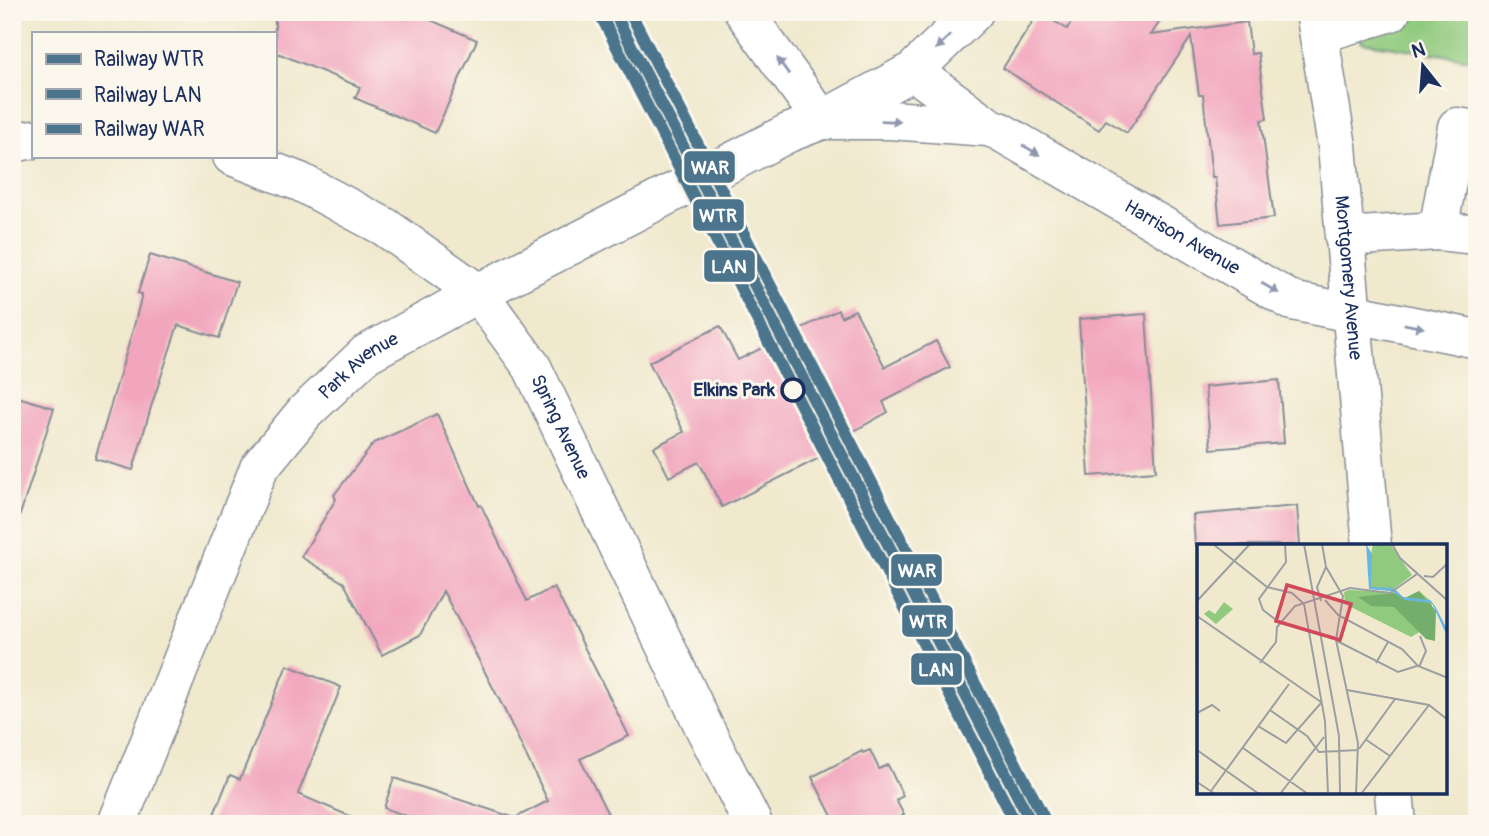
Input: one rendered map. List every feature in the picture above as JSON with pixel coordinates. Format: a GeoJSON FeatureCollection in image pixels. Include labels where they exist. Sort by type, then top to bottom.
{"type":"FeatureCollection","features":[{"type":"Feature","properties":{"kind":"street"},"geometry":{"type":"LineString","coordinates":[[744,12],[822,120],[890,120],[989,127]]}},
{"type":"Feature","properties":{"kind":"street","name":"Park Avenue"},"geometry":{"type":"LineString","coordinates":[[117,824],[259,468],[305,412],[366,354],[478,293],[788,133],[822,120],[913,71],[974,12]]}},
{"type":"Feature","properties":{"kind":"street"},"geometry":{"type":"LineString","coordinates":[[1317,23],[1391,12]]}},
{"type":"Feature","properties":{"kind":"street","name":"Montgomery Avenue"},"geometry":{"type":"LineString","coordinates":[[1317,23],[1337,146],[1372,544]]}},
{"type":"Feature","properties":{"kind":"street","name":"Harrison Avenue"},"geometry":{"type":"LineString","coordinates":[[913,71],[989,127],[1292,301],[1477,339]]}},
{"type":"Feature","properties":{"kind":"street"},"geometry":{"type":"LineString","coordinates":[[1438,231],[1457,127],[1477,130]]}},
{"type":"Feature","properties":{"kind":"street"},"geometry":{"type":"LineString","coordinates":[[12,143],[32,139]]}},
{"type":"Feature","properties":{"kind":"street","name":"Spring Avenue"},"geometry":{"type":"LineString","coordinates":[[237,158],[300,182],[385,228],[478,293],[532,368],[705,729],[754,824]]}},
{"type":"Feature","properties":{"kind":"street"},"geometry":{"type":"LineString","coordinates":[[1344,237],[1438,231],[1477,236]]}},
{"type":"Feature","properties":{"kind":"street"},"geometry":{"type":"LineString","coordinates":[[1394,794],[1397,824]]}},
{"type":"Feature","properties":{"kind":"green space"},"geometry":{"type":"Polygon","coordinates":[[[1353,12],[1477,12],[1477,60],[1362,42],[1353,12]]]}},
{"type":"Feature","properties":{"kind":"building"},"geometry":{"type":"Polygon","coordinates":[[[275,12],[412,12],[477,40],[435,133],[355,98],[360,87],[276,52],[275,12]]]}},
{"type":"Feature","properties":{"kind":"building"},"geometry":{"type":"Polygon","coordinates":[[[1039,12],[1067,29],[1078,12],[1166,12],[1151,35],[1247,22],[1251,54],[1258,53],[1267,119],[1261,120],[1274,218],[1220,224],[1203,95],[1199,95],[1191,37],[1127,133],[1106,120],[1099,130],[1003,68],[1039,12]]]}},
{"type":"Feature","properties":{"kind":"building"},"geometry":{"type":"Polygon","coordinates":[[[150,255],[237,282],[219,338],[178,325],[133,470],[95,459],[134,326],[142,294],[138,293],[150,255]]]}},
{"type":"Feature","properties":{"kind":"building"},"geometry":{"type":"Polygon","coordinates":[[[838,310],[841,317],[855,310],[885,367],[936,341],[950,367],[883,402],[888,412],[827,446],[831,452],[722,507],[699,462],[669,477],[654,447],[684,432],[649,362],[720,326],[738,360],[838,310]]]}},
{"type":"Feature","properties":{"kind":"building"},"geometry":{"type":"Polygon","coordinates":[[[1146,314],[1156,471],[1089,476],[1079,319],[1146,314]]]}},
{"type":"Feature","properties":{"kind":"building"},"geometry":{"type":"Polygon","coordinates":[[[1279,380],[1284,443],[1211,449],[1205,387],[1279,380]]]}},
{"type":"Feature","properties":{"kind":"building"},"geometry":{"type":"Polygon","coordinates":[[[18,397],[54,408],[19,518],[12,517],[12,414],[18,397]]]}},
{"type":"Feature","properties":{"kind":"building"},"geometry":{"type":"Polygon","coordinates":[[[437,414],[527,601],[554,587],[629,736],[580,759],[613,824],[429,824],[384,808],[394,778],[515,818],[548,801],[443,591],[420,635],[382,655],[344,583],[301,557],[336,499],[334,495],[374,443],[437,414]]]}},
{"type":"Feature","properties":{"kind":"building"},"geometry":{"type":"Polygon","coordinates":[[[1297,506],[1300,544],[1195,545],[1193,515],[1297,506]]]}},
{"type":"Feature","properties":{"kind":"building"},"geometry":{"type":"Polygon","coordinates":[[[287,665],[341,687],[298,794],[368,824],[210,824],[230,775],[240,779],[287,665]]]}},
{"type":"Feature","properties":{"kind":"building"},"geometry":{"type":"Polygon","coordinates":[[[870,750],[879,769],[888,765],[903,796],[896,800],[904,815],[888,824],[836,824],[812,777],[862,751],[863,753],[870,750]]]}},
{"type":"Feature","properties":{"kind":"rail line","name":"WTR"},"geometry":{"type":"LineString","coordinates":[[614,12],[1032,824]]}},
{"type":"Feature","properties":{"kind":"rail line","name":"WAR"},"geometry":{"type":"LineString","coordinates":[[630,12],[1044,818]]}},
{"type":"Feature","properties":{"kind":"rail line","name":"LAN"},"geometry":{"type":"LineString","coordinates":[[602,18],[1016,824]]}},
{"type":"Feature","properties":{"kind":"place","name":"Elkins Park"},"geometry":{"type":"Point","coordinates":[793,390]}}]}
